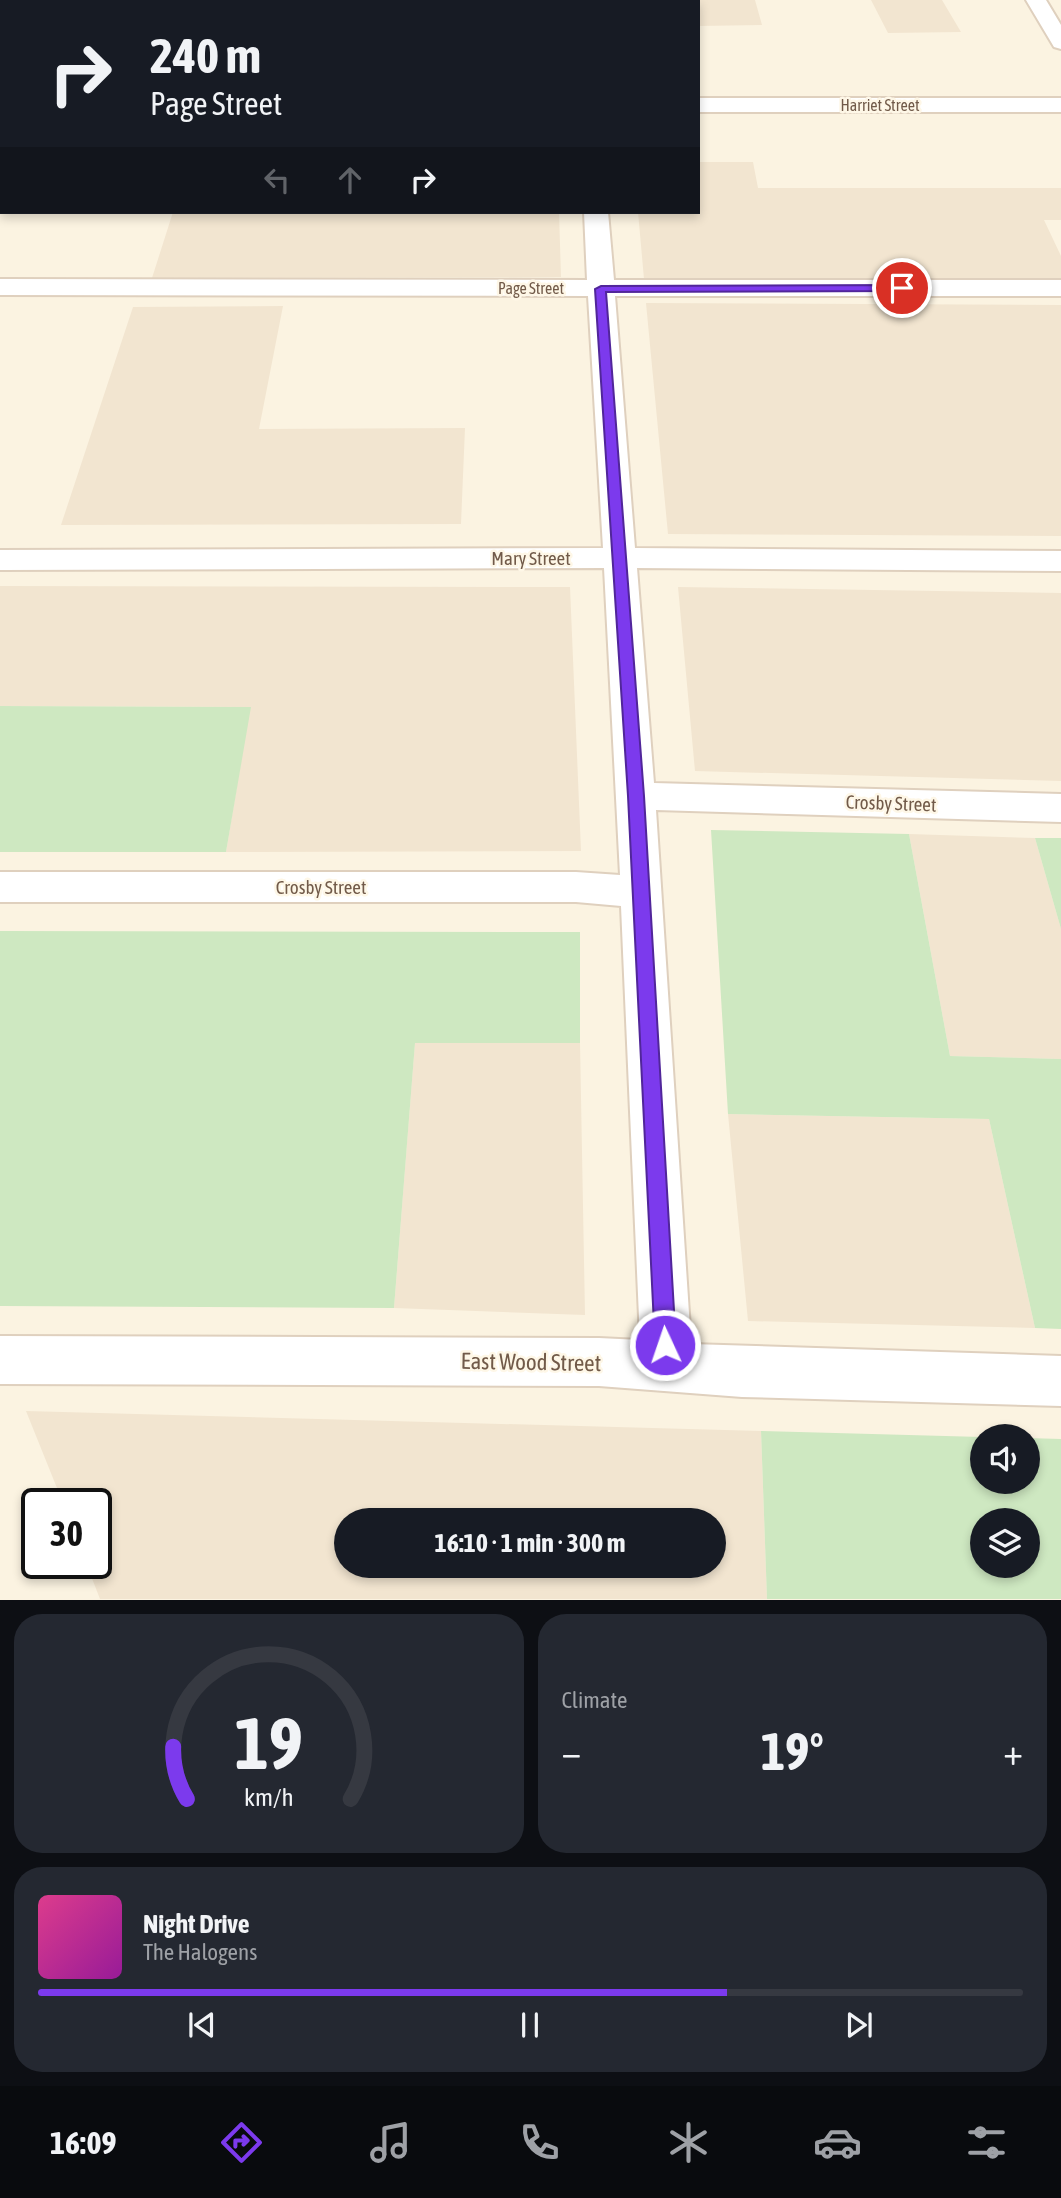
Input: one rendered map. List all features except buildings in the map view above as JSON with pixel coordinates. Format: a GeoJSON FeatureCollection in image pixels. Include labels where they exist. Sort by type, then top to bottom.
{"type":"FeatureCollection","features":[{"type":"Feature","properties":{"kind":"street"},"geometry":{"type":"LineString","coordinates":[[1036,0],[1061,43]]}},
{"type":"Feature","properties":{"kind":"street","name":"Harriet Street"},"geometry":{"type":"LineString","coordinates":[[700,105],[1061,105]]}},
{"type":"Feature","properties":{"kind":"street"},"geometry":{"type":"LineString","coordinates":[[596,214],[642,892],[667,1367]]}},
{"type":"Feature","properties":{"kind":"street","name":"Page Street"},"geometry":{"type":"LineString","coordinates":[[0,287],[1061,288]]}},
{"type":"Feature","properties":{"kind":"street","name":"Mary Street"},"geometry":{"type":"LineString","coordinates":[[0,560],[618,558],[1061,561]]}},
{"type":"Feature","properties":{"kind":"street","name":"Crosby Street"},"geometry":{"type":"LineString","coordinates":[[636,796],[1061,808]]}},
{"type":"Feature","properties":{"kind":"street","name":"Crosby Street"},"geometry":{"type":"LineString","coordinates":[[0,887],[576,887],[642,892]]}},
{"type":"Feature","properties":{"kind":"street","name":"East Wood Street"},"geometry":{"type":"LineString","coordinates":[[0,1360],[600,1362],[742,1373],[1061,1381]]}},
{"type":"Feature","properties":{"kind":"shaded area"},"geometry":{"type":"Polygon","coordinates":[[[700,0],[755,0],[762,25],[700,26],[700,0]]]}},
{"type":"Feature","properties":{"kind":"shaded area"},"geometry":{"type":"Polygon","coordinates":[[[871,0],[942,0],[961,32],[888,33],[871,0]]]}},
{"type":"Feature","properties":{"kind":"shaded area"},"geometry":{"type":"Polygon","coordinates":[[[700,162],[753,162],[758,188],[1061,188],[1061,220],[1044,220],[1061,256],[1061,279],[644,279],[638,214],[700,214],[700,162]]]}},
{"type":"Feature","properties":{"kind":"shaded area"},"geometry":{"type":"Polygon","coordinates":[[[172,214],[559,214],[561,277],[152,278],[172,214]]]}},
{"type":"Feature","properties":{"kind":"shaded area"},"geometry":{"type":"Polygon","coordinates":[[[646,303],[1061,305],[1061,536],[668,534],[646,303]]]}},
{"type":"Feature","properties":{"kind":"shaded area"},"geometry":{"type":"Polygon","coordinates":[[[283,306],[259,429],[465,428],[461,524],[61,525],[133,307],[283,306]]]}},
{"type":"Feature","properties":{"kind":"shaded area"},"geometry":{"type":"Polygon","coordinates":[[[0,586],[570,587],[581,851],[226,852],[250,707],[0,706],[0,586]]]}},
{"type":"Feature","properties":{"kind":"shaded area"},"geometry":{"type":"Polygon","coordinates":[[[678,587],[1061,593],[1061,781],[695,771],[678,587]]]}},
{"type":"Feature","properties":{"kind":"shaded area"},"geometry":{"type":"Polygon","coordinates":[[[909,834],[1035,838],[1061,929],[1061,1059],[950,1056],[909,834]]]}},
{"type":"Feature","properties":{"kind":"shaded area"},"geometry":{"type":"Polygon","coordinates":[[[415,1042],[580,1043],[585,1315],[394,1308],[415,1042]]]}},
{"type":"Feature","properties":{"kind":"shaded area"},"geometry":{"type":"Polygon","coordinates":[[[728,1114],[989,1119],[1035,1328],[748,1321],[728,1114]]]}},
{"type":"Feature","properties":{"kind":"shaded area"},"geometry":{"type":"Polygon","coordinates":[[[26,1411],[761,1431],[767,1599],[100,1599],[92,1579],[112,1579],[112,1488],[57,1488],[26,1411]]]}},
{"type":"Feature","properties":{"kind":"green space"},"geometry":{"type":"Polygon","coordinates":[[[0,706],[251,707],[226,852],[0,852],[0,706]]]}},
{"type":"Feature","properties":{"kind":"green space"},"geometry":{"type":"Polygon","coordinates":[[[711,830],[909,834],[950,1056],[1061,1059],[1061,1329],[1035,1328],[989,1119],[728,1114],[711,830]]]}},
{"type":"Feature","properties":{"kind":"green space"},"geometry":{"type":"Polygon","coordinates":[[[1035,838],[1061,838],[1061,929],[1035,838]]]}},
{"type":"Feature","properties":{"kind":"green space"},"geometry":{"type":"Polygon","coordinates":[[[0,931],[580,932],[580,1043],[415,1043],[394,1308],[0,1306],[0,931]]]}},
{"type":"Feature","properties":{"kind":"green space"},"geometry":{"type":"Polygon","coordinates":[[[761,1431],[970,1437],[970,1494],[1040,1494],[1040,1438],[1061,1439],[1061,1599],[767,1599],[761,1431]]]}},
{"type":"Feature","properties":{"kind":"route"},"geometry":{"type":"LineString","coordinates":[[665,1345],[636,796],[601,289],[902,288]]}}]}
